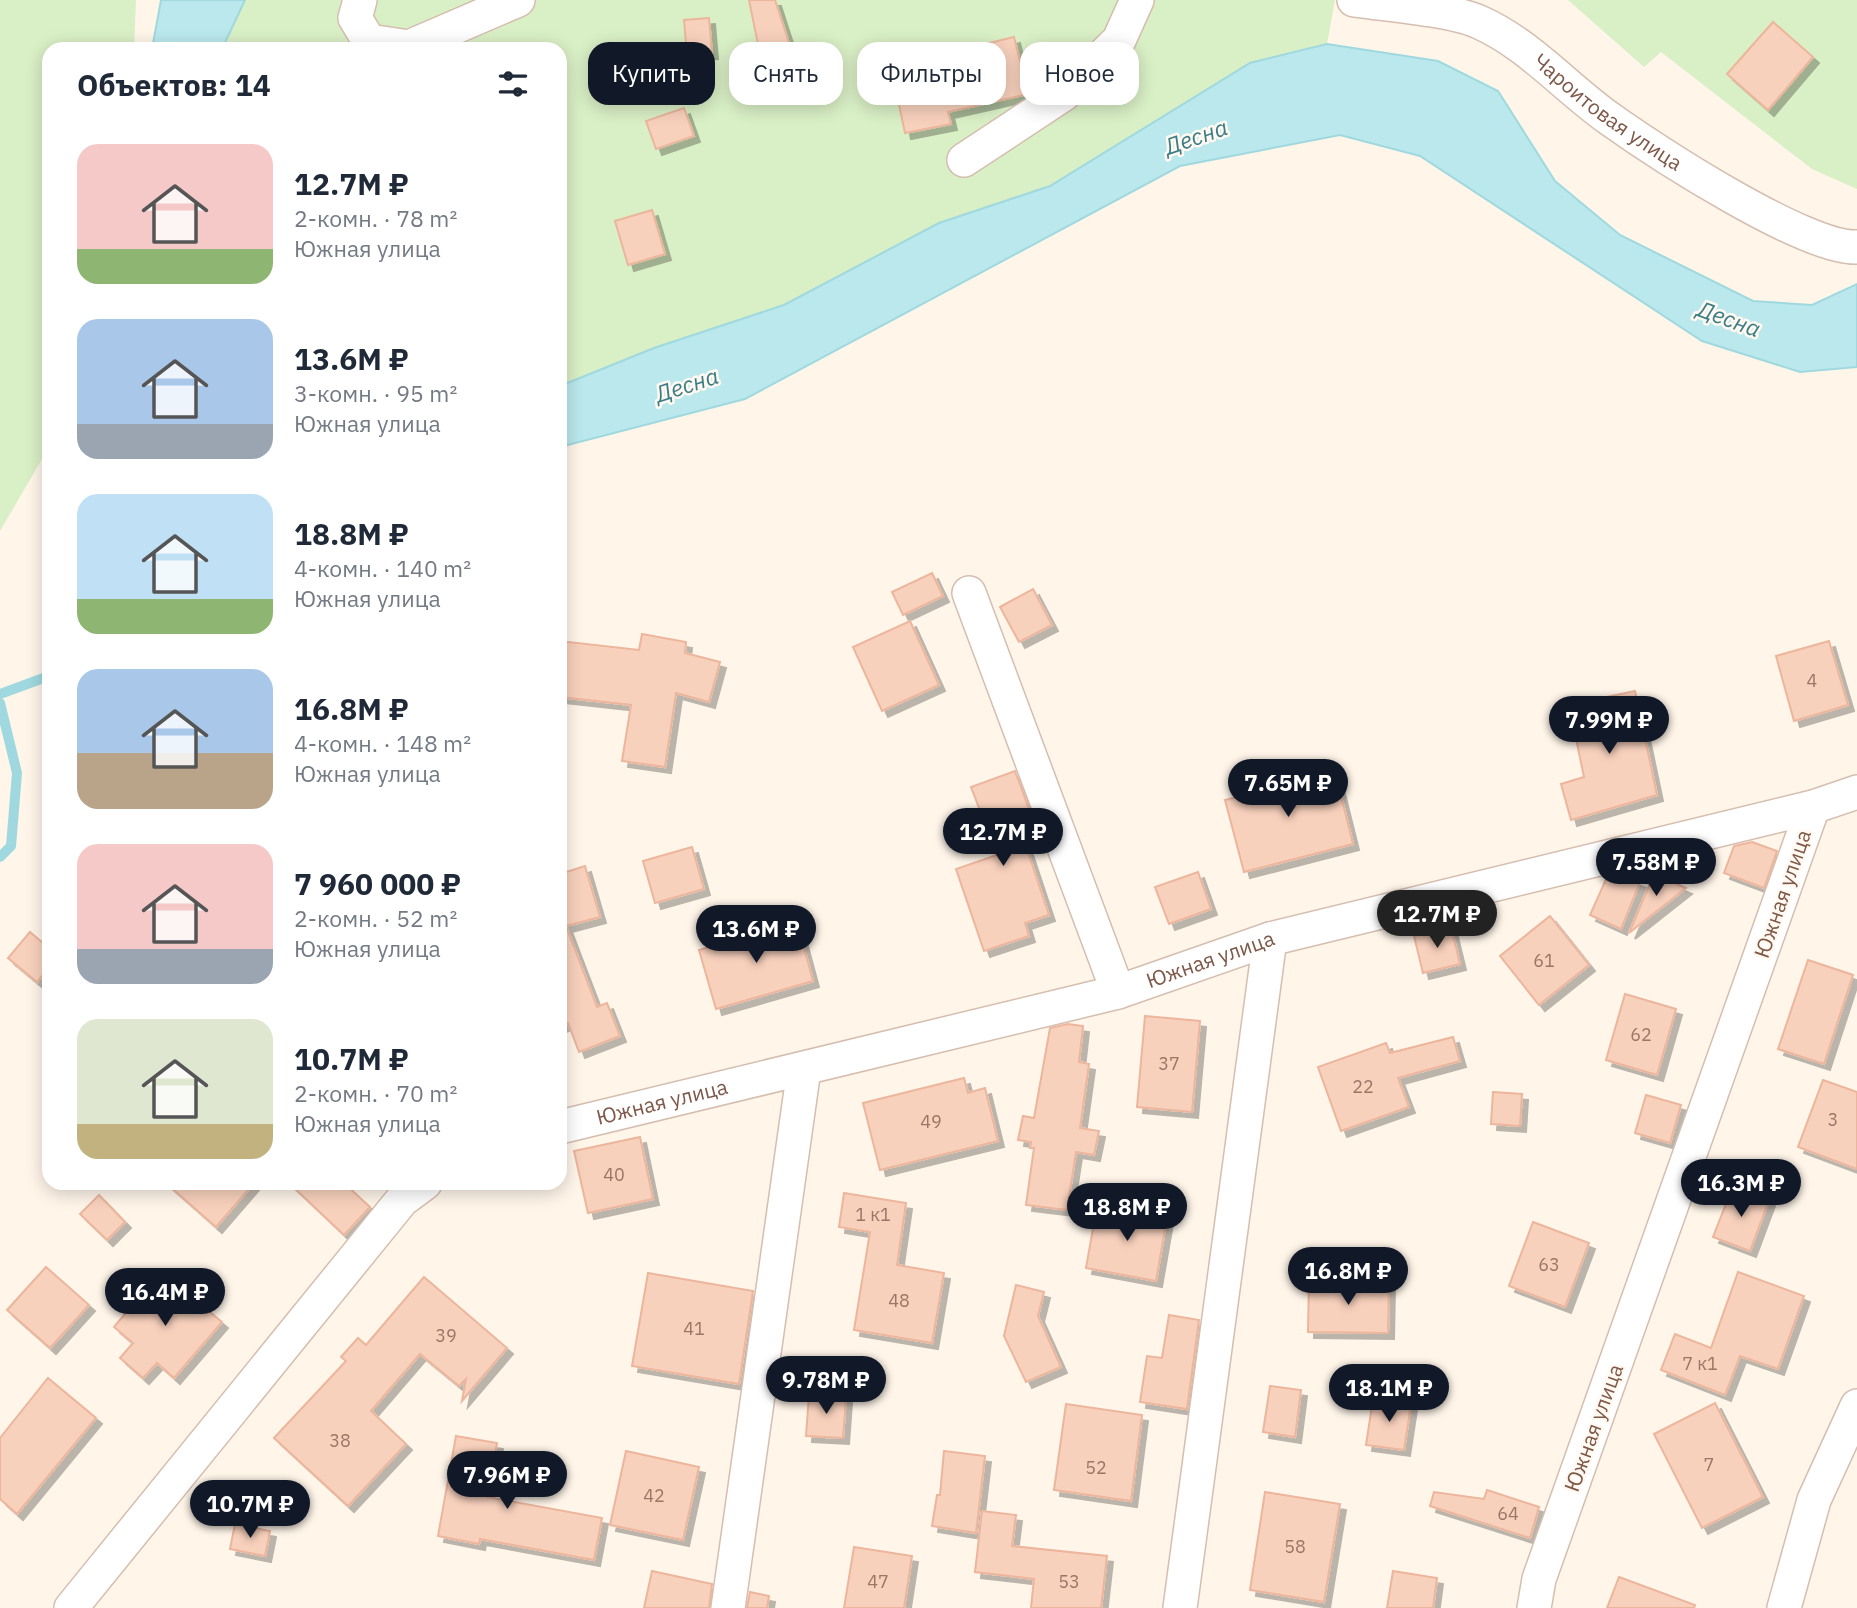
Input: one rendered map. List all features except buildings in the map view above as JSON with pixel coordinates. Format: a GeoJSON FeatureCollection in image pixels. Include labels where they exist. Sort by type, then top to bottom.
{"type":"FeatureCollection","features":[{"type":"Feature","properties":{"kind":"street"},"geometry":{"type":"LineString","coordinates":[[360,0],[355,18],[369,41],[376,42]]}},
{"type":"Feature","properties":{"kind":"street"},"geometry":{"type":"LineString","coordinates":[[421,42],[517,0]]}},
{"type":"Feature","properties":{"kind":"street"},"geometry":{"type":"LineString","coordinates":[[964,160],[1064,94],[1119,40],[1137,0]]}},
{"type":"Feature","properties":{"kind":"street","name":"Чароитовая улица"},"geometry":{"type":"LineString","coordinates":[[1353,0],[1477,21],[1517,43],[1610,119],[1758,212],[1841,248],[1857,247]]}},
{"type":"Feature","properties":{"kind":"street"},"geometry":{"type":"LineString","coordinates":[[969,593],[1118,992]]}},
{"type":"Feature","properties":{"kind":"street"},"geometry":{"type":"LineString","coordinates":[[1813,807],[1857,792]]}},
{"type":"Feature","properties":{"kind":"street","name":"Южная улица"},"geometry":{"type":"LineString","coordinates":[[567,1125],[1118,992],[1270,939],[1813,807]]}},
{"type":"Feature","properties":{"kind":"street","name":"Южная улица"},"geometry":{"type":"LineString","coordinates":[[1534,1608],[1539,1579],[1813,807]]}},
{"type":"Feature","properties":{"kind":"street"},"geometry":{"type":"LineString","coordinates":[[1180,1608],[1270,939]]}},
{"type":"Feature","properties":{"kind":"street"},"geometry":{"type":"LineString","coordinates":[[728,1608],[804,1069]]}},
{"type":"Feature","properties":{"kind":"street"},"geometry":{"type":"LineString","coordinates":[[71,1608],[402,1200],[416,1190]]}},
{"type":"Feature","properties":{"kind":"street"},"geometry":{"type":"LineString","coordinates":[[1784,1608],[1814,1500],[1857,1406]]}},
{"type":"Feature","properties":{"kind":"green space"},"geometry":{"type":"Polygon","coordinates":[[[0,0],[136,0],[134,42],[42,42],[42,459],[0,531],[0,0]]]}},
{"type":"Feature","properties":{"kind":"green space"},"geometry":{"type":"Polygon","coordinates":[[[245,0],[1335,0],[1327,44],[1250,63],[1050,186],[939,223],[784,305],[654,348],[567,383],[567,42],[225,42],[245,0]]]}},
{"type":"Feature","properties":{"kind":"green space"},"geometry":{"type":"Polygon","coordinates":[[[1568,0],[1857,0],[1857,189],[1812,169],[1661,52],[1644,67],[1568,0]]]}},
{"type":"Feature","properties":{"kind":"water"},"geometry":{"type":"Polygon","coordinates":[[[161,0],[245,0],[225,42],[153,42],[161,0]]]}},
{"type":"Feature","properties":{"kind":"water","name":"Десна"},"geometry":{"type":"Polygon","coordinates":[[[1327,44],[1438,61],[1498,91],[1555,181],[1620,235],[1753,301],[1812,305],[1857,284],[1857,367],[1800,372],[1702,341],[1420,156],[1340,135],[1180,166],[745,399],[567,445],[567,383],[654,348],[784,305],[939,223],[1050,186],[1250,63],[1327,44]]]}},
{"type":"Feature","properties":{"kind":"waterway"},"geometry":{"type":"LineString","coordinates":[[0,694],[42,679]]}},
{"type":"Feature","properties":{"kind":"waterway"},"geometry":{"type":"LineString","coordinates":[[0,703],[17,773],[11,846],[0,857]]}}]}
